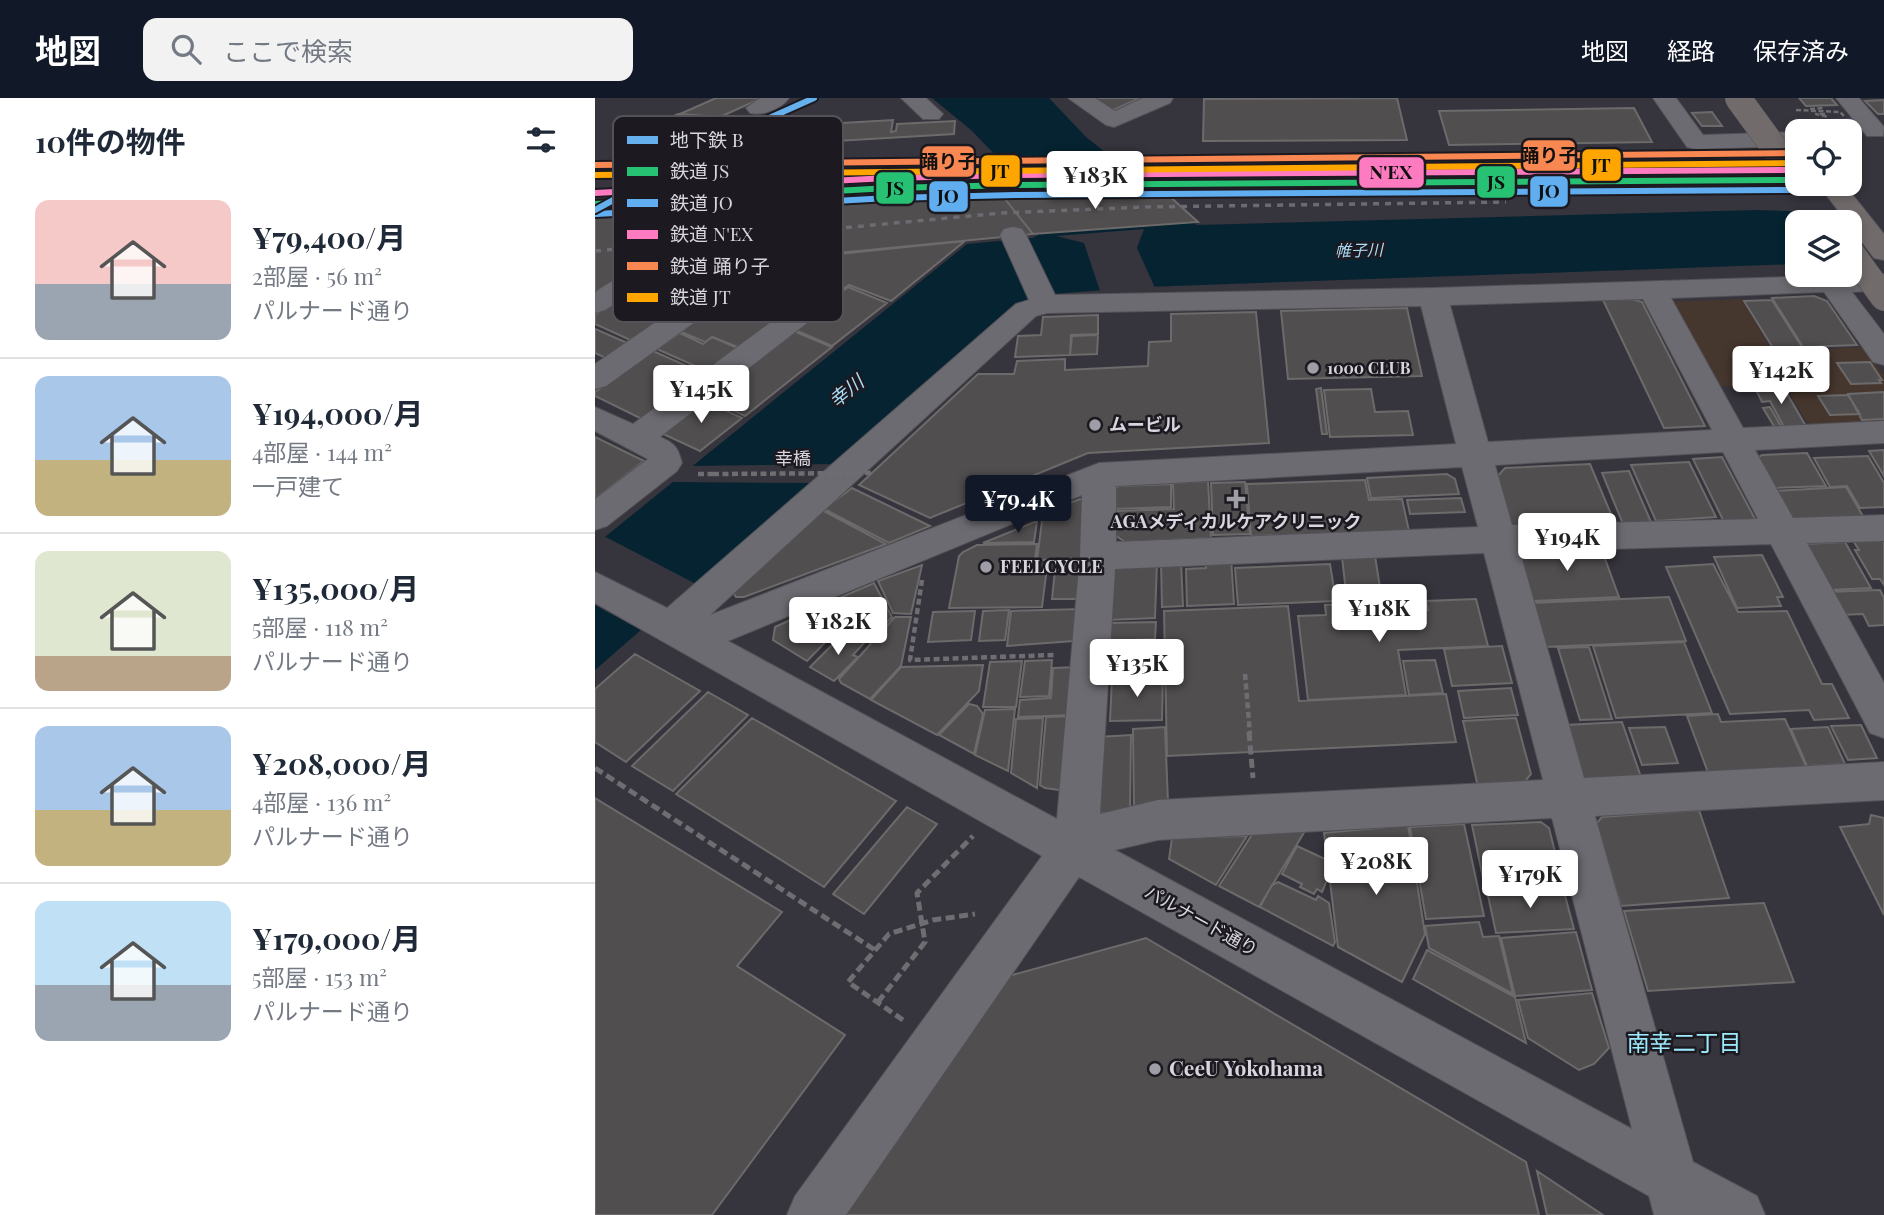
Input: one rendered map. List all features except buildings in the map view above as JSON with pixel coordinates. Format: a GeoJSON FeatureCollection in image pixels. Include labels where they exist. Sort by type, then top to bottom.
{"type":"FeatureCollection","features":[{"type":"Feature","properties":{"kind":"main road"},"geometry":{"type":"LineString","coordinates":[[1738,98],[1785,163]]}},
{"type":"Feature","properties":{"kind":"main road"},"geometry":{"type":"LineString","coordinates":[[1823,196],[1884,252]]}},
{"type":"Feature","properties":{"kind":"main road"},"geometry":{"type":"LineString","coordinates":[[1862,268],[1884,298]]}},
{"type":"Feature","properties":{"kind":"street"},"geometry":{"type":"LineString","coordinates":[[912,98],[931,114]]}},
{"type":"Feature","properties":{"kind":"street"},"geometry":{"type":"LineString","coordinates":[[1079,98],[1114,120],[1162,98]]}},
{"type":"Feature","properties":{"kind":"street"},"geometry":{"type":"LineString","coordinates":[[1664,98],[1696,142],[1785,139]]}},
{"type":"Feature","properties":{"kind":"street"},"geometry":{"type":"LineString","coordinates":[[1847,117],[1879,130],[1878,135],[1847,117]]}},
{"type":"Feature","properties":{"kind":"street"},"geometry":{"type":"LineString","coordinates":[[1013,235],[1045,304]]}},
{"type":"Feature","properties":{"kind":"street"},"geometry":{"type":"LineString","coordinates":[[1862,283],[1884,282]]}},
{"type":"Feature","properties":{"kind":"street"},"geometry":{"type":"LineString","coordinates":[[678,631],[1026,310],[1045,304],[1447,318],[1653,289],[1785,285]]}},
{"type":"Feature","properties":{"kind":"street"},"geometry":{"type":"LineString","coordinates":[[1834,287],[1884,355]]}},
{"type":"Feature","properties":{"kind":"street"},"geometry":{"type":"LineString","coordinates":[[1653,289],[1884,721]]}},
{"type":"Feature","properties":{"kind":"street"},"geometry":{"type":"LineString","coordinates":[[595,304],[613,293]]}},
{"type":"Feature","properties":{"kind":"street"},"geometry":{"type":"LineString","coordinates":[[1447,318],[1475,453],[1497,539],[1677,1197]]}},
{"type":"Feature","properties":{"kind":"street"},"geometry":{"type":"LineString","coordinates":[[595,379],[677,322]]}},
{"type":"Feature","properties":{"kind":"street"},"geometry":{"type":"LineString","coordinates":[[636,438],[790,322]]}},
{"type":"Feature","properties":{"kind":"street"},"geometry":{"type":"LineString","coordinates":[[595,418],[663,452],[665,463],[595,517]]}},
{"type":"Feature","properties":{"kind":"street"},"geometry":{"type":"LineString","coordinates":[[678,631],[721,625],[1099,475],[1475,453],[1621,432],[1733,440],[1884,432]]}},
{"type":"Feature","properties":{"kind":"street"},"geometry":{"type":"LineString","coordinates":[[814,1215],[1072,850],[1078,822],[1098,556],[1099,475]]}},
{"type":"Feature","properties":{"kind":"street"},"geometry":{"type":"LineString","coordinates":[[1098,556],[1497,539],[1884,528]]}},
{"type":"Feature","properties":{"kind":"street","name":"パルナード通り"},"geometry":{"type":"LineString","coordinates":[[595,586],[1072,850],[1677,1197],[1738,1215]]}},
{"type":"Feature","properties":{"kind":"street"},"geometry":{"type":"LineString","coordinates":[[1072,850],[1099,834],[1158,820],[1884,781]]}},
{"type":"Feature","properties":{"kind":"path"},"geometry":{"type":"LineString","coordinates":[[1779,109],[1825,108]]}},
{"type":"Feature","properties":{"kind":"path"},"geometry":{"type":"LineString","coordinates":[[1810,109],[1814,112],[1840,112],[1847,117]]}},
{"type":"Feature","properties":{"kind":"path","name":"幸橋"},"geometry":{"type":"LineString","coordinates":[[713,474],[872,473]]}},
{"type":"Feature","properties":{"kind":"path"},"geometry":{"type":"LineString","coordinates":[[929,542],[910,660],[1090,654]]}},
{"type":"Feature","properties":{"kind":"path"},"geometry":{"type":"LineString","coordinates":[[1245,674],[1253,782]]}},
{"type":"Feature","properties":{"kind":"path"},"geometry":{"type":"LineString","coordinates":[[595,768],[875,950]]}},
{"type":"Feature","properties":{"kind":"path"},"geometry":{"type":"LineString","coordinates":[[964,826],[986,840]]}},
{"type":"Feature","properties":{"kind":"path"},"geometry":{"type":"LineString","coordinates":[[878,1002],[925,942],[917,893],[975,833]]}},
{"type":"Feature","properties":{"kind":"path"},"geometry":{"type":"LineString","coordinates":[[891,1012],[848,982],[875,950],[889,934],[975,914]]}},
{"type":"Feature","properties":{"kind":"shaded area"},"geometry":{"type":"Polygon","coordinates":[[[1742,299],[1773,352],[1863,347],[1884,375],[1884,424],[1810,427],[1784,384],[1709,387],[1664,302],[1742,299]]]}},
{"type":"Feature","properties":{"kind":"water"},"geometry":{"type":"Polygon","coordinates":[[[932,98],[1049,98],[1086,137],[1197,225],[1785,211],[1785,264],[1146,287],[1051,294],[1013,306],[595,670],[595,545],[967,244],[1032,238],[1038,235],[1029,190],[971,130],[932,98]]]}},
{"type":"Feature","properties":{"kind":"water"},"geometry":{"type":"Polygon","coordinates":[[[1862,213],[1884,214],[1862,219],[1862,213]]]}},
{"type":"Feature","properties":{"kind":"pier"},"geometry":{"type":"Polygon","coordinates":[[[1792,208],[1882,210],[1884,262],[1862,263],[1862,210],[1792,208]]]}},
{"type":"Feature","properties":{"kind":"pier"},"geometry":{"type":"Polygon","coordinates":[[[1144,229],[1137,248],[1156,290],[1101,294],[1084,243],[1056,236],[1144,229]]]}},
{"type":"Feature","properties":{"kind":"pier"},"geometry":{"type":"Polygon","coordinates":[[[836,464],[815,483],[668,482],[687,466],[836,464]]]}},
{"type":"Feature","properties":{"kind":"pier"},"geometry":{"type":"Polygon","coordinates":[[[602,535],[698,585],[644,632],[595,605],[595,541],[602,535]]]}},
{"type":"Feature","properties":{"kind":"railway"},"geometry":{"type":"LineString","coordinates":[[843,228],[1002,213],[1142,207],[1506,202]]}},
{"type":"Feature","properties":{"kind":"railway"},"geometry":{"type":"LineString","coordinates":[[595,251],[613,249]]}},
{"type":"Feature","properties":{"kind":"metro line","name":"B"},"geometry":{"type":"LineString","coordinates":[[774,116],[814,98]]}},
{"type":"Feature","properties":{"kind":"metro line","name":"B"},"geometry":{"type":"LineString","coordinates":[[595,210],[613,200]]}},
{"type":"Feature","properties":{"kind":"rail line","name":"踊り子"},"geometry":{"type":"LineString","coordinates":[[843,163],[1785,153]]}},
{"type":"Feature","properties":{"kind":"rail line","name":"JT"},"geometry":{"type":"LineString","coordinates":[[843,173],[1785,163]]}},
{"type":"Feature","properties":{"kind":"rail line","name":"踊り子"},"geometry":{"type":"LineString","coordinates":[[595,165],[613,165]]}},
{"type":"Feature","properties":{"kind":"rail line","name":"N'EX"},"geometry":{"type":"LineString","coordinates":[[843,180],[1015,175],[1785,170]]}},
{"type":"Feature","properties":{"kind":"rail line","name":"JT"},"geometry":{"type":"LineString","coordinates":[[595,175],[613,175]]}},
{"type":"Feature","properties":{"kind":"rail line","name":"JS"},"geometry":{"type":"LineString","coordinates":[[843,191],[1015,185],[1785,180]]}},
{"type":"Feature","properties":{"kind":"rail line","name":"JO"},"geometry":{"type":"LineString","coordinates":[[843,201],[1015,195],[1785,190]]}},
{"type":"Feature","properties":{"kind":"rail line","name":"N'EX"},"geometry":{"type":"LineString","coordinates":[[595,193],[613,192]]}},
{"type":"Feature","properties":{"kind":"rail line","name":"JS"},"geometry":{"type":"LineString","coordinates":[[595,204],[613,203]]}},
{"type":"Feature","properties":{"kind":"rail line","name":"JO"},"geometry":{"type":"LineString","coordinates":[[596,214],[613,213]]}},
{"type":"Feature","properties":{"kind":"place","name":"1000 CLUB"},"geometry":{"type":"Point","coordinates":[1313,368]}},
{"type":"Feature","properties":{"kind":"place","name":"ムービル"},"geometry":{"type":"Point","coordinates":[1095,425]}},
{"type":"Feature","properties":{"kind":"place","name":"AGAメディカルケアクリニック"},"geometry":{"type":"Point","coordinates":[1236,499]}},
{"type":"Feature","properties":{"kind":"place","name":"FEELCYCLE"},"geometry":{"type":"Point","coordinates":[986,567]}},
{"type":"Feature","properties":{"kind":"place","name":"CeeU Yokohama"},"geometry":{"type":"Point","coordinates":[1155,1069]}},
{"type":"Feature","properties":{"kind":"district","name":"南幸二丁目"},"geometry":{"type":"Point","coordinates":[1684,1043]}},
{"type":"Feature","properties":{"kind":"water label","name":"帷子川"},"geometry":{"type":"Point","coordinates":[1359,250]}},
{"type":"Feature","properties":{"kind":"water label","name":"幸川"},"geometry":{"type":"Point","coordinates":[846,391]}}]}
